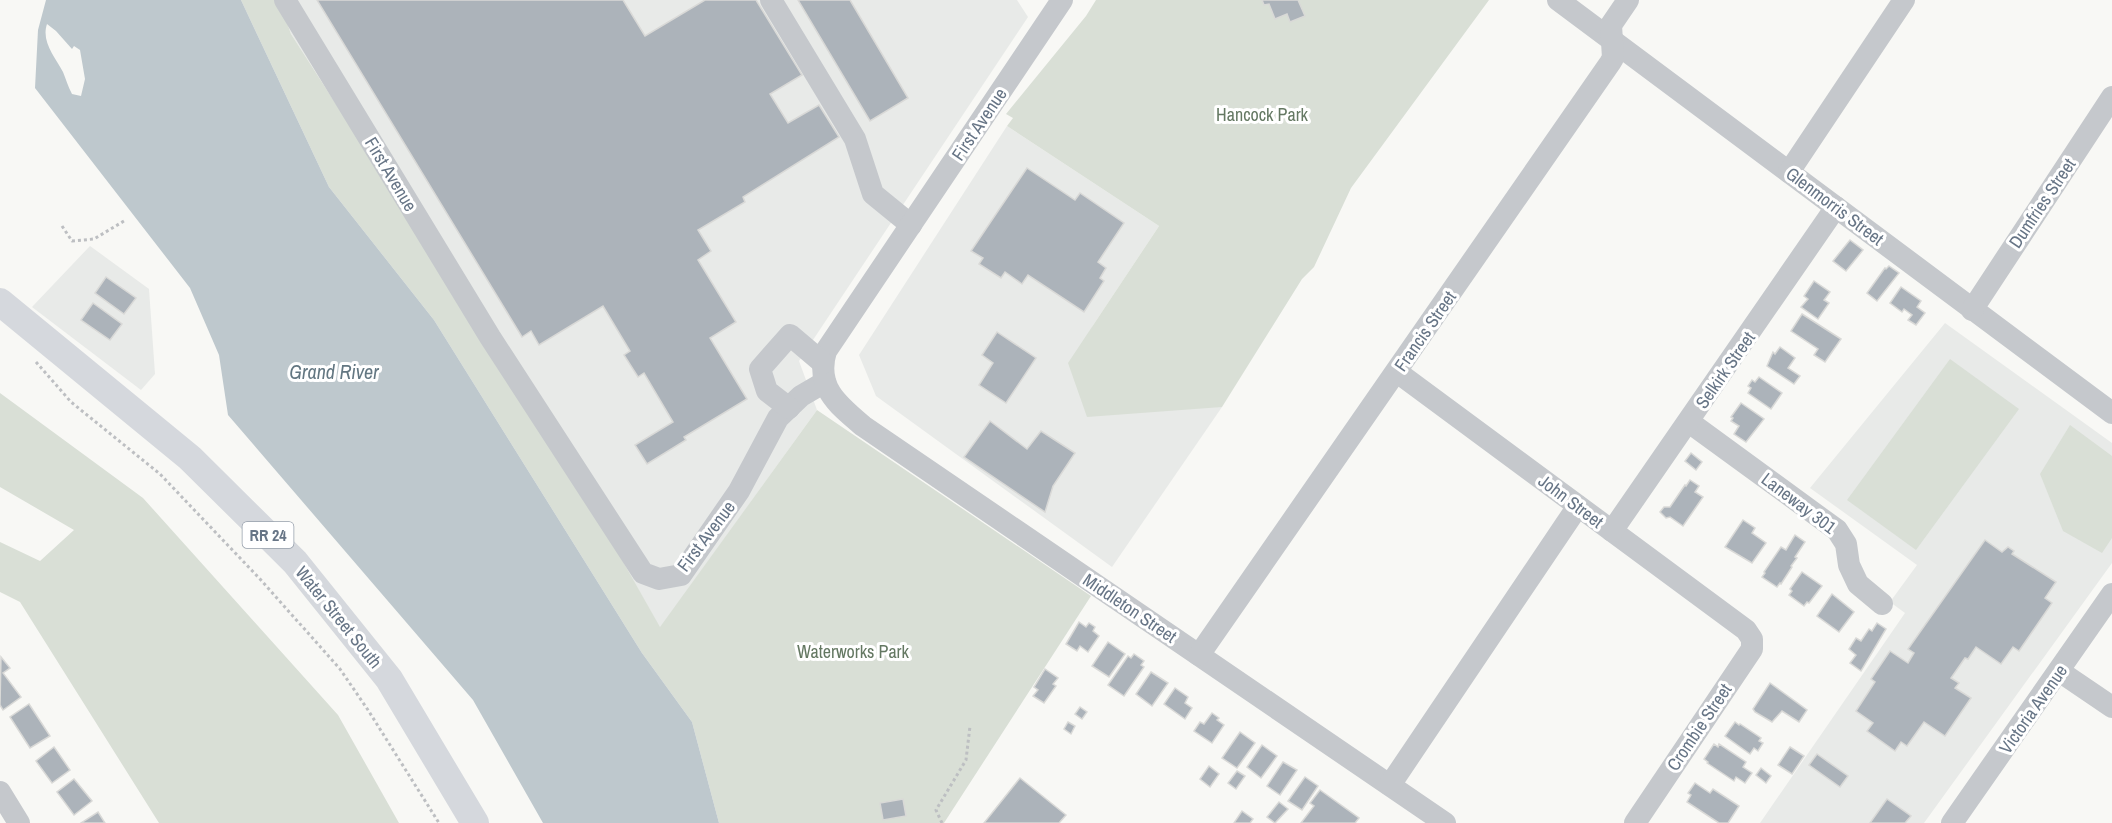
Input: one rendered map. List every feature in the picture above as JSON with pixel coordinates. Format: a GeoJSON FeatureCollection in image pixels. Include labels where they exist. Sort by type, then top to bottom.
{"type":"FeatureCollection","features":[{"type":"Feature","properties":{"kind":"main road","name":"Water Street South"},"geometry":{"type":"LineString","coordinates":[[0,302],[190,458],[296,562],[389,679],[475,823]]}},
{"type":"Feature","properties":{"kind":"street","name":"First Avenue"},"geometry":{"type":"LineString","coordinates":[[285,0],[490,337],[643,573],[659,579],[681,575],[739,491],[778,418],[824,372],[826,351],[911,225],[1050,6]]}},
{"type":"Feature","properties":{"kind":"street"},"geometry":{"type":"LineString","coordinates":[[771,0],[855,139],[873,194],[911,225]]}},
{"type":"Feature","properties":{"kind":"street","name":"Glenmorris Street"},"geometry":{"type":"LineString","coordinates":[[1558,0],[2112,412]]}},
{"type":"Feature","properties":{"kind":"street","name":"Francis Street"},"geometry":{"type":"LineString","coordinates":[[1199,655],[1610,63],[1613,58],[1611,25],[1628,0]]}},
{"type":"Feature","properties":{"kind":"street"},"geometry":{"type":"LineString","coordinates":[[1789,172],[1904,0]]}},
{"type":"Feature","properties":{"kind":"street","name":"Dumfries Street"},"geometry":{"type":"LineString","coordinates":[[1971,309],[2112,97]]}},
{"type":"Feature","properties":{"kind":"street","name":"Selkirk Street"},"geometry":{"type":"LineString","coordinates":[[1612,531],[1836,207]]}},
{"type":"Feature","properties":{"kind":"street","name":"Middleton Street"},"geometry":{"type":"LineString","coordinates":[[789,408],[767,391],[760,369],[790,335],[824,372],[836,401],[863,426],[1445,823]]}},
{"type":"Feature","properties":{"kind":"street","name":"John Street"},"geometry":{"type":"LineString","coordinates":[[1397,372],[1746,630]]}},
{"type":"Feature","properties":{"kind":"street","name":"Laneway 301"},"geometry":{"type":"LineString","coordinates":[[1689,422],[1837,530],[1846,544],[1849,565],[1858,584],[1882,604]]}},
{"type":"Feature","properties":{"kind":"street"},"geometry":{"type":"LineString","coordinates":[[1390,785],[1578,506]]}},
{"type":"Feature","properties":{"kind":"street","name":"Victoria Avenue"},"geometry":{"type":"LineString","coordinates":[[1952,823],[2112,594]]}},
{"type":"Feature","properties":{"kind":"street","name":"Crombie Street"},"geometry":{"type":"LineString","coordinates":[[1635,823],[1752,649],[1752,639],[1746,630]]}},
{"type":"Feature","properties":{"kind":"street"},"geometry":{"type":"LineString","coordinates":[[2059,671],[2112,707]]}},
{"type":"Feature","properties":{"kind":"street"},"geometry":{"type":"LineString","coordinates":[[0,792],[19,823]]}},
{"type":"Feature","properties":{"kind":"path"},"geometry":{"type":"LineString","coordinates":[[62,226],[72,241],[94,239],[124,221]]}},
{"type":"Feature","properties":{"kind":"path"},"geometry":{"type":"LineString","coordinates":[[34,360],[71,402],[160,474],[260,579],[340,669],[439,823]]}},
{"type":"Feature","properties":{"kind":"path"},"geometry":{"type":"LineString","coordinates":[[942,823],[936,810],[966,760],[970,726]]}},
{"type":"Feature","properties":{"kind":"shaded area"},"geometry":{"type":"Polygon","coordinates":[[[279,0],[1017,0],[1028,17],[799,361],[817,410],[660,628],[574,475],[291,34],[279,0]]]}},
{"type":"Feature","properties":{"kind":"shaded area"},"geometry":{"type":"Polygon","coordinates":[[[1007,126],[1159,226],[1092,327],[1222,407],[1112,567],[876,396],[859,355],[1007,126]]]}},
{"type":"Feature","properties":{"kind":"shaded area"},"geometry":{"type":"Polygon","coordinates":[[[90,246],[149,289],[155,374],[141,390],[32,307],[90,246]]]}},
{"type":"Feature","properties":{"kind":"shaded area"},"geometry":{"type":"Polygon","coordinates":[[[1945,323],[2112,443],[2112,563],[1924,823],[1760,823],[1905,613],[1890,602],[1917,565],[1810,488],[1945,323]]]}},
{"type":"Feature","properties":{"kind":"green space","name":"Waterworks Park"},"geometry":{"type":"Polygon","coordinates":[[[241,0],[279,0],[291,34],[574,475],[660,627],[817,410],[1091,596],[944,823],[719,823],[692,722],[642,653],[434,320],[329,187],[241,0]]]}},
{"type":"Feature","properties":{"kind":"green space","name":"Hancock Park"},"geometry":{"type":"Polygon","coordinates":[[[1096,0],[1489,0],[1351,188],[1314,267],[1302,279],[1222,407],[1087,417],[1068,363],[1159,226],[1007,126],[1013,118],[1006,114],[1086,16],[1096,0]]]}},
{"type":"Feature","properties":{"kind":"green space"},"geometry":{"type":"Polygon","coordinates":[[[1950,359],[2019,409],[1916,550],[1847,500],[1950,359]]]}},
{"type":"Feature","properties":{"kind":"green space"},"geometry":{"type":"Polygon","coordinates":[[[0,393],[143,498],[338,715],[399,823],[159,823],[20,602],[0,592],[0,542],[40,561],[74,530],[0,487],[0,393]]]}},
{"type":"Feature","properties":{"kind":"green space"},"geometry":{"type":"Polygon","coordinates":[[[2070,425],[2112,456],[2112,538],[2102,553],[2063,531],[2040,474],[2070,425]]]}},
{"type":"Feature","properties":{"kind":"water","name":"Grand River"},"geometry":{"type":"Polygon","coordinates":[[[46,0],[241,0],[329,187],[434,320],[642,653],[692,722],[719,823],[543,823],[473,700],[228,415],[219,355],[190,288],[35,88],[38,30],[46,0]],[[47,24],[47,43],[72,94],[81,96],[85,79],[80,50],[74,46],[72,49],[47,24]]]}},
{"type":"Feature","properties":{"kind":"building"},"geometry":{"type":"Polygon","coordinates":[[[317,0],[623,0],[645,36],[705,0],[756,0],[802,75],[770,94],[788,123],[819,105],[839,137],[743,197],[745,202],[698,230],[711,251],[698,260],[736,322],[710,338],[747,399],[684,437],[686,440],[647,464],[635,445],[673,422],[644,373],[638,377],[624,355],[630,351],[603,306],[539,345],[531,331],[522,337],[317,0]]]}},
{"type":"Feature","properties":{"kind":"building"},"geometry":{"type":"Polygon","coordinates":[[[798,0],[850,0],[908,98],[870,121],[798,0]]]}},
{"type":"Feature","properties":{"kind":"building"},"geometry":{"type":"Polygon","coordinates":[[[1262,0],[1298,0],[1305,16],[1290,22],[1287,14],[1275,19],[1269,4],[1264,5],[1262,0]]]}},
{"type":"Feature","properties":{"kind":"building"},"geometry":{"type":"Polygon","coordinates":[[[1027,168],[1075,200],[1080,193],[1124,223],[1098,262],[1106,268],[1100,278],[1104,281],[1084,312],[1028,275],[1022,284],[1005,272],[1001,278],[979,264],[983,258],[971,251],[1027,168]]]}},
{"type":"Feature","properties":{"kind":"building"},"geometry":{"type":"Polygon","coordinates":[[[1850,240],[1863,250],[1846,271],[1833,261],[1850,240]]]}},
{"type":"Feature","properties":{"kind":"building"},"geometry":{"type":"Polygon","coordinates":[[[1889,266],[1899,273],[1877,301],[1867,293],[1885,268],[1889,266]]]}},
{"type":"Feature","properties":{"kind":"building"},"geometry":{"type":"Polygon","coordinates":[[[106,277],[136,298],[124,314],[95,293],[106,277]]]}},
{"type":"Feature","properties":{"kind":"building"},"geometry":{"type":"Polygon","coordinates":[[[1814,281],[1830,292],[1824,300],[1829,303],[1818,319],[1801,307],[1808,299],[1804,296],[1814,281]]]}},
{"type":"Feature","properties":{"kind":"building"},"geometry":{"type":"Polygon","coordinates":[[[1901,287],[1921,301],[1917,307],[1925,313],[1916,325],[1908,320],[1912,315],[1904,309],[1902,312],[1890,303],[1901,287]]]}},
{"type":"Feature","properties":{"kind":"building"},"geometry":{"type":"Polygon","coordinates":[[[93,303],[122,324],[110,340],[81,320],[93,303]]]}},
{"type":"Feature","properties":{"kind":"building"},"geometry":{"type":"Polygon","coordinates":[[[1802,314],[1841,339],[1825,362],[1814,355],[1818,349],[1791,331],[1802,314]]]}},
{"type":"Feature","properties":{"kind":"building"},"geometry":{"type":"Polygon","coordinates":[[[997,332],[1036,358],[1006,403],[979,385],[993,363],[982,355],[997,332]]]}},
{"type":"Feature","properties":{"kind":"building"},"geometry":{"type":"Polygon","coordinates":[[[1780,347],[1795,358],[1788,368],[1800,376],[1794,384],[1767,366],[1773,352],[1775,354],[1780,347]]]}},
{"type":"Feature","properties":{"kind":"building"},"geometry":{"type":"Polygon","coordinates":[[[1759,377],[1782,393],[1771,409],[1748,393],[1751,388],[1748,386],[1752,380],[1755,382],[1759,377]]]}},
{"type":"Feature","properties":{"kind":"building"},"geometry":{"type":"Polygon","coordinates":[[[1741,403],[1764,419],[1746,442],[1734,434],[1739,426],[1731,421],[1733,418],[1731,417],[1741,403]]]}},
{"type":"Feature","properties":{"kind":"building"},"geometry":{"type":"Polygon","coordinates":[[[990,421],[1027,449],[1041,431],[1075,453],[1053,486],[1045,512],[964,457],[990,421]]]}},
{"type":"Feature","properties":{"kind":"building"},"geometry":{"type":"Polygon","coordinates":[[[1691,453],[1702,462],[1696,470],[1685,461],[1691,453]]]}},
{"type":"Feature","properties":{"kind":"building"},"geometry":{"type":"Polygon","coordinates":[[[1690,480],[1699,486],[1695,492],[1703,497],[1683,526],[1670,517],[1666,518],[1660,512],[1664,507],[1670,507],[1690,480]]]}},
{"type":"Feature","properties":{"kind":"building"},"geometry":{"type":"Polygon","coordinates":[[[1743,520],[1755,528],[1752,533],[1766,543],[1752,563],[1725,547],[1743,520]]]}},
{"type":"Feature","properties":{"kind":"building"},"geometry":{"type":"Polygon","coordinates":[[[1795,535],[1805,542],[1795,557],[1797,558],[1792,567],[1777,587],[1762,577],[1781,547],[1786,550],[1795,535]]]}},
{"type":"Feature","properties":{"kind":"building"},"geometry":{"type":"Polygon","coordinates":[[[1985,540],[2002,552],[2008,547],[2014,551],[2012,554],[2056,582],[2045,598],[2052,603],[2019,651],[2013,647],[2001,664],[1976,647],[1968,659],[1965,658],[1951,678],[1959,683],[1955,688],[1971,698],[1945,736],[1924,722],[1907,746],[1901,742],[1895,751],[1867,731],[1873,723],[1856,711],[1875,682],[1871,679],[1890,651],[1908,663],[1914,653],[1908,649],[1985,540]]]}},
{"type":"Feature","properties":{"kind":"building"},"geometry":{"type":"Polygon","coordinates":[[[1802,572],[1822,586],[1804,606],[1789,595],[1792,591],[1790,589],[1802,572]]]}},
{"type":"Feature","properties":{"kind":"building"},"geometry":{"type":"Polygon","coordinates":[[[1832,594],[1854,612],[1839,632],[1817,616],[1832,594]]]}},
{"type":"Feature","properties":{"kind":"building"},"geometry":{"type":"Polygon","coordinates":[[[1079,622],[1086,627],[1089,623],[1095,627],[1093,631],[1099,636],[1088,652],[1080,646],[1077,651],[1066,644],[1079,622]]]}},
{"type":"Feature","properties":{"kind":"building"},"geometry":{"type":"Polygon","coordinates":[[[1877,623],[1886,629],[1861,671],[1850,663],[1856,655],[1849,649],[1856,638],[1861,641],[1869,629],[1872,631],[1877,623]]]}},
{"type":"Feature","properties":{"kind":"building"},"geometry":{"type":"Polygon","coordinates":[[[1108,642],[1125,654],[1109,677],[1092,666],[1108,642]]]}},
{"type":"Feature","properties":{"kind":"building"},"geometry":{"type":"Polygon","coordinates":[[[1134,654],[1144,661],[1141,665],[1144,667],[1124,696],[1108,685],[1128,656],[1131,658],[1134,654]]]}},
{"type":"Feature","properties":{"kind":"building"},"geometry":{"type":"Polygon","coordinates":[[[1,657],[10,668],[3,673],[21,697],[3,710],[0,705],[1,657]]]}},
{"type":"Feature","properties":{"kind":"building"},"geometry":{"type":"Polygon","coordinates":[[[1045,669],[1058,678],[1053,684],[1056,686],[1044,703],[1033,696],[1038,690],[1034,687],[1045,669]]]}},
{"type":"Feature","properties":{"kind":"building"},"geometry":{"type":"Polygon","coordinates":[[[1151,672],[1168,683],[1152,706],[1136,694],[1151,672]]]}},
{"type":"Feature","properties":{"kind":"building"},"geometry":{"type":"Polygon","coordinates":[[[1770,683],[1807,710],[1799,722],[1782,711],[1772,722],[1755,712],[1753,709],[1770,683]]]}},
{"type":"Feature","properties":{"kind":"building"},"geometry":{"type":"Polygon","coordinates":[[[1175,688],[1188,697],[1185,703],[1192,708],[1185,719],[1164,704],[1175,688]]]}},
{"type":"Feature","properties":{"kind":"building"},"geometry":{"type":"Polygon","coordinates":[[[29,704],[50,736],[30,748],[10,717],[29,704]]]}},
{"type":"Feature","properties":{"kind":"building"},"geometry":{"type":"Polygon","coordinates":[[[1080,707],[1087,712],[1082,719],[1075,714],[1080,707]]]}},
{"type":"Feature","properties":{"kind":"building"},"geometry":{"type":"Polygon","coordinates":[[[1212,713],[1224,725],[1212,743],[1194,731],[1200,722],[1204,724],[1212,713]]]}},
{"type":"Feature","properties":{"kind":"building"},"geometry":{"type":"Polygon","coordinates":[[[1068,722],[1075,726],[1071,734],[1064,729],[1068,722]]]}},
{"type":"Feature","properties":{"kind":"building"},"geometry":{"type":"Polygon","coordinates":[[[1735,722],[1761,738],[1759,741],[1763,743],[1758,751],[1754,748],[1750,754],[1725,736],[1735,722]]]}},
{"type":"Feature","properties":{"kind":"building"},"geometry":{"type":"Polygon","coordinates":[[[1240,732],[1255,743],[1237,768],[1222,758],[1240,732]]]}},
{"type":"Feature","properties":{"kind":"building"},"geometry":{"type":"Polygon","coordinates":[[[1714,744],[1718,747],[1719,744],[1746,762],[1743,767],[1752,773],[1745,783],[1736,777],[1734,781],[1707,763],[1704,759],[1714,744]]]}},
{"type":"Feature","properties":{"kind":"building"},"geometry":{"type":"Polygon","coordinates":[[[1262,745],[1277,756],[1261,778],[1247,767],[1262,745]]]}},
{"type":"Feature","properties":{"kind":"building"},"geometry":{"type":"Polygon","coordinates":[[[54,747],[70,770],[52,783],[36,761],[54,747]]]}},
{"type":"Feature","properties":{"kind":"building"},"geometry":{"type":"Polygon","coordinates":[[[1790,747],[1804,756],[1792,774],[1778,765],[1790,747]]]}},
{"type":"Feature","properties":{"kind":"building"},"geometry":{"type":"Polygon","coordinates":[[[1817,754],[1848,776],[1840,787],[1809,765],[1817,754]]]}},
{"type":"Feature","properties":{"kind":"building"},"geometry":{"type":"Polygon","coordinates":[[[1283,762],[1297,770],[1280,795],[1267,786],[1283,762]]]}},
{"type":"Feature","properties":{"kind":"building"},"geometry":{"type":"Polygon","coordinates":[[[1209,766],[1219,774],[1210,787],[1200,779],[1209,766]]]}},
{"type":"Feature","properties":{"kind":"building"},"geometry":{"type":"Polygon","coordinates":[[[1761,768],[1771,776],[1766,783],[1756,775],[1761,768]]]}},
{"type":"Feature","properties":{"kind":"building"},"geometry":{"type":"Polygon","coordinates":[[[1237,771],[1245,776],[1236,789],[1228,783],[1237,771]]]}},
{"type":"Feature","properties":{"kind":"building"},"geometry":{"type":"Polygon","coordinates":[[[1305,777],[1318,786],[1302,810],[1288,801],[1305,777]]]}},
{"type":"Feature","properties":{"kind":"building"},"geometry":{"type":"Polygon","coordinates":[[[1020,778],[1066,815],[1059,823],[984,823],[1020,778]]]}},
{"type":"Feature","properties":{"kind":"building"},"geometry":{"type":"Polygon","coordinates":[[[74,779],[92,801],[74,815],[57,792],[74,779]]]}},
{"type":"Feature","properties":{"kind":"building"},"geometry":{"type":"Polygon","coordinates":[[[1695,783],[1710,793],[1713,789],[1739,806],[1728,823],[1719,823],[1687,802],[1691,795],[1688,793],[1695,783]]]}},
{"type":"Feature","properties":{"kind":"building"},"geometry":{"type":"Polygon","coordinates":[[[1320,790],[1359,818],[1355,823],[1301,823],[1314,806],[1310,803],[1320,790]]]}},
{"type":"Feature","properties":{"kind":"building"},"geometry":{"type":"Polygon","coordinates":[[[903,799],[906,816],[883,820],[880,803],[903,799]]]}},
{"type":"Feature","properties":{"kind":"building"},"geometry":{"type":"Polygon","coordinates":[[[1887,799],[1911,816],[1905,823],[1870,823],[1887,799]]]}},
{"type":"Feature","properties":{"kind":"building"},"geometry":{"type":"Polygon","coordinates":[[[1279,802],[1288,809],[1275,823],[1267,817],[1279,802]]]}},
{"type":"Feature","properties":{"kind":"building"},"geometry":{"type":"Polygon","coordinates":[[[1242,811],[1253,819],[1250,823],[1234,823],[1242,811]]]}},
{"type":"Feature","properties":{"kind":"building"},"geometry":{"type":"Polygon","coordinates":[[[98,812],[105,823],[81,823],[98,812]]]}}]}
